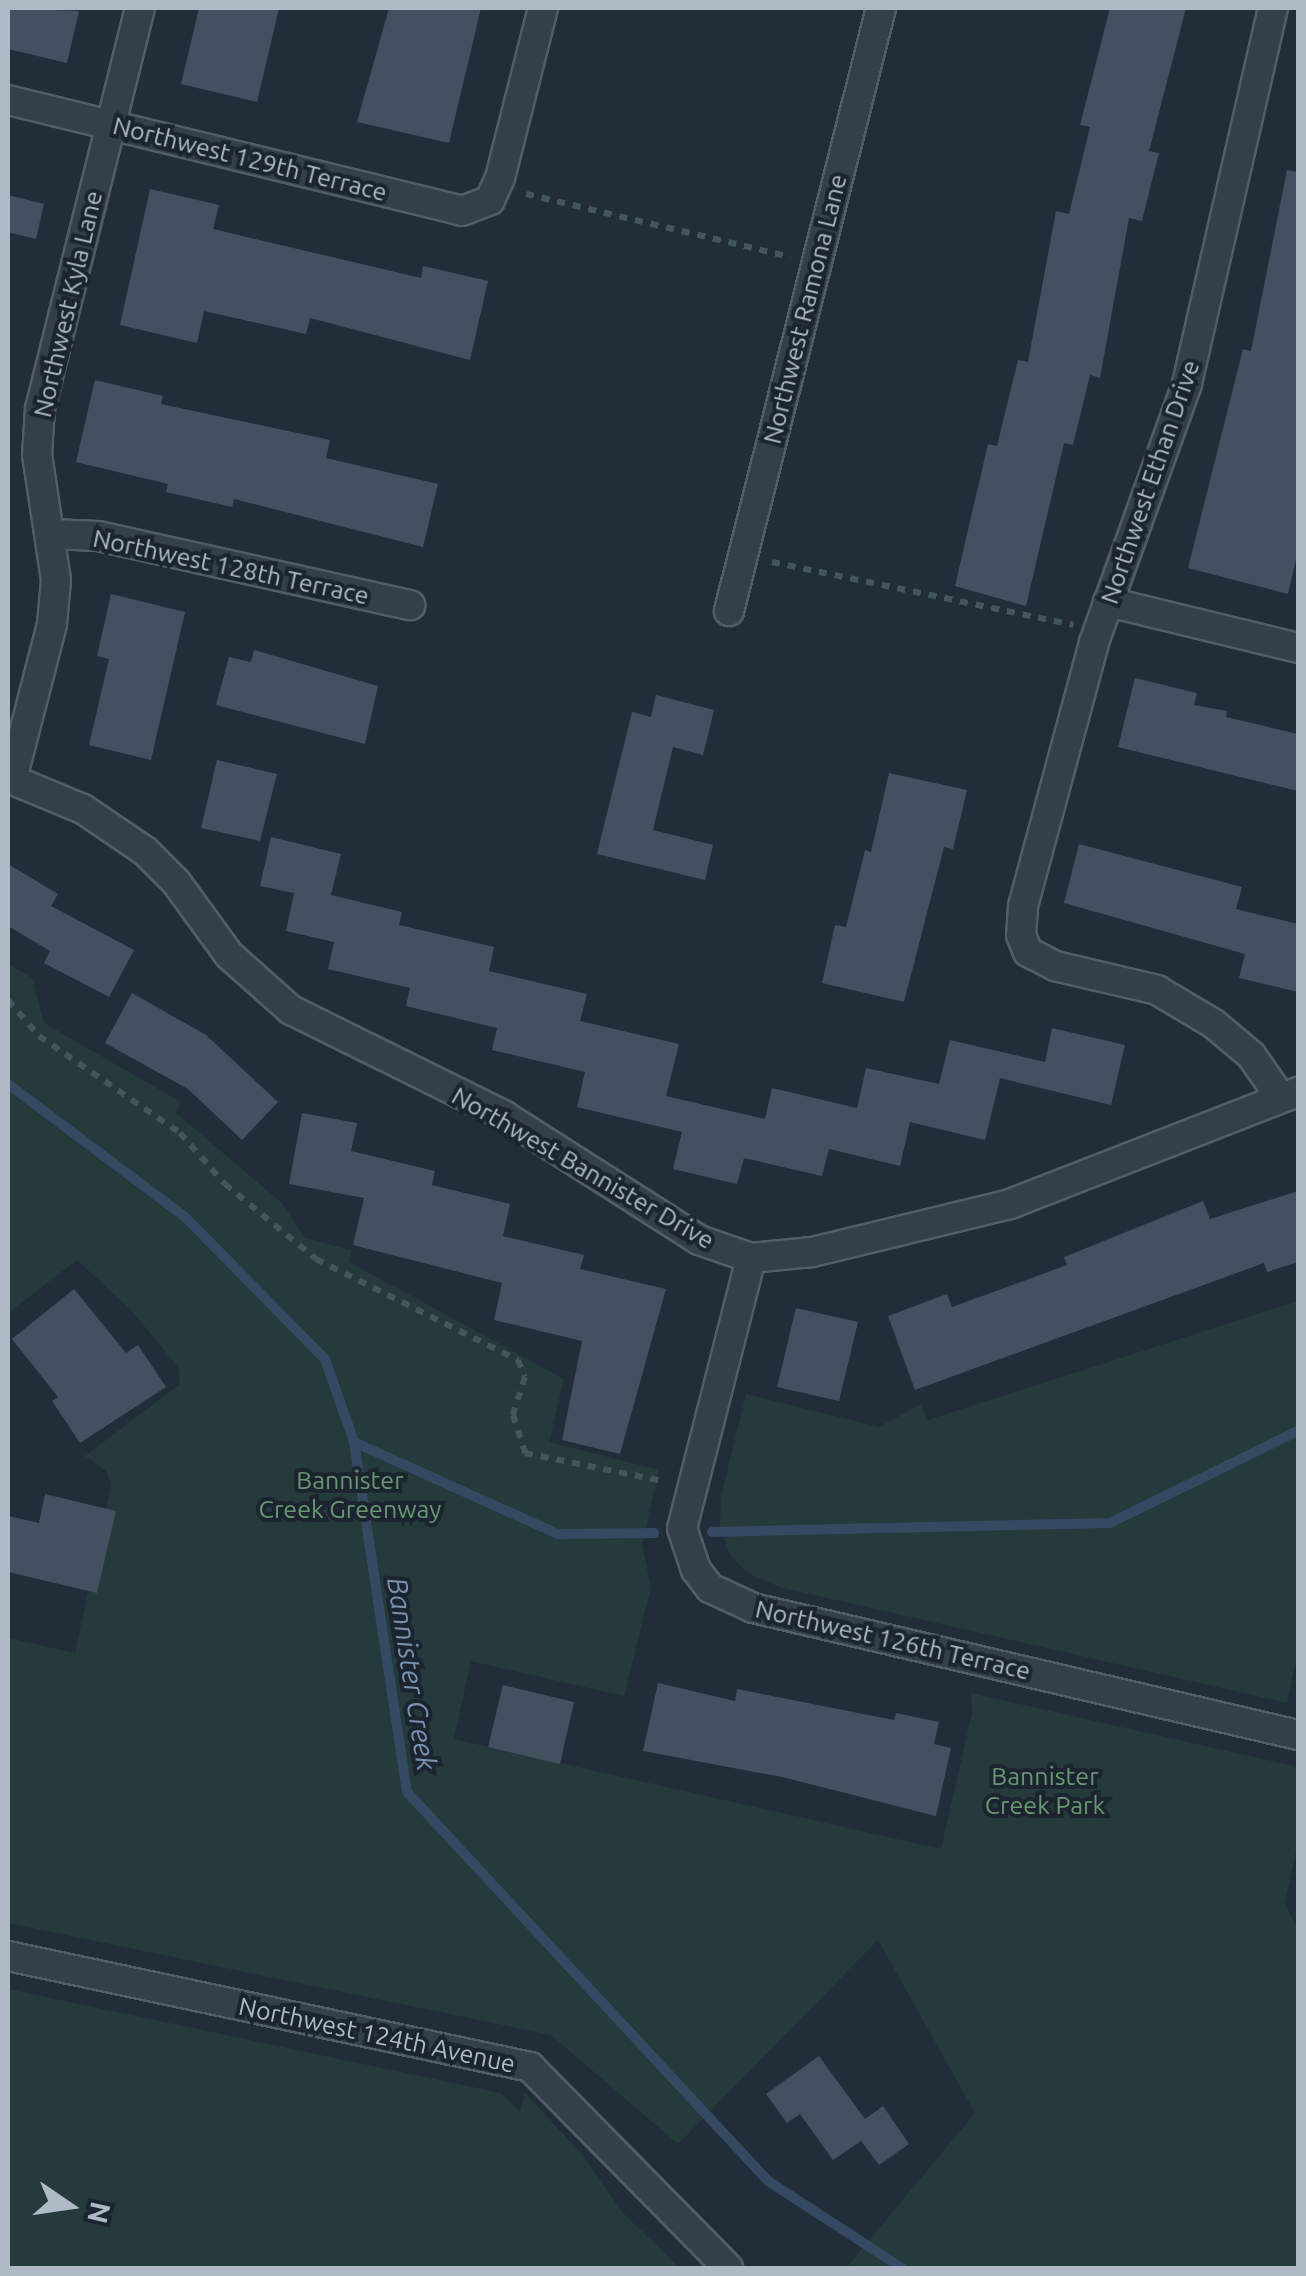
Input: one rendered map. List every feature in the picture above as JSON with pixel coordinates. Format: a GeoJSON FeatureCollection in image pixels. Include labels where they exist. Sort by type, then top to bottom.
{"type":"FeatureCollection","features":[{"type":"Feature","properties":{"kind":"street","name":"Northwest Kyla Lane"},"geometry":{"type":"LineString","coordinates":[[10,779],[52,624],[51,534],[37,456],[40,409],[140,8]]}},
{"type":"Feature","properties":{"kind":"street"},"geometry":{"type":"LineString","coordinates":[[493,193],[543,8]]}},
{"type":"Feature","properties":{"kind":"street","name":"Northwest Ramona Lane"},"geometry":{"type":"LineString","coordinates":[[729,611],[881,8]]}},
{"type":"Feature","properties":{"kind":"street","name":"Northwest Ethan Drive"},"geometry":{"type":"LineString","coordinates":[[1272,8],[1187,384],[1098,631],[1023,906],[1021,936],[1028,952],[1055,966],[1157,990],[1214,1024],[1290,1095]]}},
{"type":"Feature","properties":{"kind":"street","name":"Northwest 129th Terrace"},"geometry":{"type":"LineString","coordinates":[[8,100],[462,211],[493,193]]}},
{"type":"Feature","properties":{"kind":"street","name":"Northwest 128th Terrace"},"geometry":{"type":"LineString","coordinates":[[51,534],[98,536],[410,605]]}},
{"type":"Feature","properties":{"kind":"street"},"geometry":{"type":"LineString","coordinates":[[1108,602],[1298,648]]}},
{"type":"Feature","properties":{"kind":"street","name":"Northwest Bannister Drive"},"geometry":{"type":"LineString","coordinates":[[10,779],[83,809],[145,852],[176,882],[230,955],[291,1010],[503,1116],[699,1240],[751,1258],[812,1252],[982,1212],[1290,1095]]}},
{"type":"Feature","properties":{"kind":"street","name":"Northwest 126th Terrace"},"geometry":{"type":"LineString","coordinates":[[751,1258],[682,1528],[696,1570],[710,1588],[752,1608],[1298,1735]]}},
{"type":"Feature","properties":{"kind":"street","name":"Northwest 124th Avenue"},"geometry":{"type":"LineString","coordinates":[[8,1956],[530,2067],[728,2268]]}},
{"type":"Feature","properties":{"kind":"path"},"geometry":{"type":"LineString","coordinates":[[493,193],[596,211],[817,263]]}},
{"type":"Feature","properties":{"kind":"path"},"geometry":{"type":"LineString","coordinates":[[744,554],[1098,631]]}},
{"type":"Feature","properties":{"kind":"path"},"geometry":{"type":"LineString","coordinates":[[8,1000],[39,1036],[180,1133],[225,1184],[316,1259],[518,1360],[525,1377],[513,1415],[525,1453],[652,1478]]}},
{"type":"Feature","properties":{"kind":"green space"},"geometry":{"type":"Polygon","coordinates":[[[8,964],[32,978],[44,1023],[181,1102],[176,1113],[282,1203],[305,1238],[351,1250],[349,1262],[564,1379],[549,1442],[659,1470],[642,1544],[651,1587],[624,1696],[471,1661],[454,1739],[941,1849],[972,1713],[971,1693],[1298,1767],[1298,1842],[1285,1904],[1298,1930],[1298,2268],[846,2268],[975,2113],[878,1940],[678,2144],[551,2035],[8,1923],[8,1638],[75,1653],[111,1484],[106,1471],[85,1456],[180,1384],[178,1367],[131,1310],[77,1260],[8,1313],[8,964]]]}},
{"type":"Feature","properties":{"kind":"green space"},"geometry":{"type":"Polygon","coordinates":[[[1298,1301],[1298,1650],[1287,1703],[779,1587],[748,1573],[730,1555],[720,1526],[721,1496],[746,1394],[879,1427],[921,1404],[928,1420],[1298,1301]]]}},
{"type":"Feature","properties":{"kind":"green space"},"geometry":{"type":"Polygon","coordinates":[[[8,1989],[501,2093],[520,2112],[525,2093],[585,2158],[622,2212],[680,2268],[8,2268],[8,1989]]]}},
{"type":"Feature","properties":{"kind":"building"},"geometry":{"type":"Polygon","coordinates":[[[8,8],[79,11],[67,63],[8,49],[8,8]]]}},
{"type":"Feature","properties":{"kind":"building"},"geometry":{"type":"Polygon","coordinates":[[[199,8],[279,8],[257,102],[181,84],[199,8]]]}},
{"type":"Feature","properties":{"kind":"building"},"geometry":{"type":"Polygon","coordinates":[[[389,8],[481,8],[449,143],[357,122],[389,8]]]}},
{"type":"Feature","properties":{"kind":"building"},"geometry":{"type":"Polygon","coordinates":[[[1110,8],[1186,8],[1149,151],[1159,153],[1142,221],[1129,218],[1100,378],[1090,375],[1073,445],[1064,443],[1026,606],[955,586],[988,444],[997,446],[1018,360],[1028,362],[1056,211],[1069,214],[1090,127],[1080,125],[1110,8]]]}},
{"type":"Feature","properties":{"kind":"building"},"geometry":{"type":"Polygon","coordinates":[[[1287,170],[1298,172],[1298,551],[1288,594],[1188,568],[1243,349],[1251,351],[1287,170]]]}},
{"type":"Feature","properties":{"kind":"building"},"geometry":{"type":"Polygon","coordinates":[[[150,189],[219,205],[213,229],[421,278],[423,266],[488,281],[470,360],[310,318],[306,334],[204,311],[197,343],[120,325],[150,189]]]}},
{"type":"Feature","properties":{"kind":"building"},"geometry":{"type":"Polygon","coordinates":[[[8,195],[44,204],[36,239],[8,232],[8,195]]]}},
{"type":"Feature","properties":{"kind":"building"},"geometry":{"type":"Polygon","coordinates":[[[95,380],[163,396],[161,404],[330,440],[326,458],[438,484],[423,547],[234,499],[232,507],[166,492],[168,484],[76,462],[95,380]]]}},
{"type":"Feature","properties":{"kind":"building"},"geometry":{"type":"Polygon","coordinates":[[[111,594],[185,612],[151,760],[89,745],[109,659],[97,656],[111,594]]]}},
{"type":"Feature","properties":{"kind":"building"},"geometry":{"type":"Polygon","coordinates":[[[254,650],[378,686],[365,744],[216,705],[229,657],[251,662],[254,650]]]}},
{"type":"Feature","properties":{"kind":"building"},"geometry":{"type":"Polygon","coordinates":[[[1135,678],[1197,693],[1194,705],[1227,711],[1226,717],[1298,734],[1298,791],[1118,747],[1135,678]]]}},
{"type":"Feature","properties":{"kind":"building"},"geometry":{"type":"Polygon","coordinates":[[[656,695],[714,710],[703,755],[673,747],[653,830],[713,845],[705,880],[597,854],[632,712],[651,717],[656,695]]]}},
{"type":"Feature","properties":{"kind":"building"},"geometry":{"type":"Polygon","coordinates":[[[217,760],[277,774],[260,841],[201,828],[217,760]]]}},
{"type":"Feature","properties":{"kind":"building"},"geometry":{"type":"Polygon","coordinates":[[[889,773],[967,790],[953,849],[944,847],[904,1002],[822,983],[835,925],[846,927],[865,850],[871,852],[889,773]]]}},
{"type":"Feature","properties":{"kind":"building"},"geometry":{"type":"Polygon","coordinates":[[[271,837],[341,854],[331,895],[402,912],[399,925],[494,947],[489,971],[587,994],[580,1021],[679,1044],[666,1096],[765,1119],[772,1088],[857,1108],[866,1068],[939,1084],[950,1040],[1045,1062],[1052,1028],[1125,1045],[1111,1105],[1000,1078],[985,1140],[910,1122],[900,1166],[829,1149],[822,1176],[744,1158],[737,1184],[673,1169],[682,1132],[577,1107],[585,1072],[492,1050],[497,1028],[406,1006],[410,988],[328,969],[334,942],[286,931],[294,893],[260,886],[271,837]]]}},
{"type":"Feature","properties":{"kind":"building"},"geometry":{"type":"Polygon","coordinates":[[[1079,844],[1242,887],[1236,909],[1298,924],[1298,992],[1239,978],[1245,954],[1064,903],[1079,844]]]}},
{"type":"Feature","properties":{"kind":"building"},"geometry":{"type":"Polygon","coordinates":[[[8,864],[58,894],[51,906],[134,950],[109,997],[44,963],[50,951],[8,926],[8,864]]]}},
{"type":"Feature","properties":{"kind":"building"},"geometry":{"type":"Polygon","coordinates":[[[132,993],[206,1035],[278,1102],[242,1140],[188,1089],[105,1043],[132,993]]]}},
{"type":"Feature","properties":{"kind":"building"},"geometry":{"type":"Polygon","coordinates":[[[302,1113],[357,1123],[351,1151],[435,1171],[432,1185],[510,1204],[503,1236],[584,1255],[580,1269],[666,1289],[620,1454],[562,1440],[582,1341],[494,1320],[502,1283],[353,1245],[364,1198],[289,1184],[302,1113]]]}},
{"type":"Feature","properties":{"kind":"building"},"geometry":{"type":"Polygon","coordinates":[[[1298,1191],[1298,1262],[1267,1272],[1264,1263],[915,1390],[888,1316],[947,1294],[952,1307],[1067,1265],[1064,1257],[1203,1201],[1210,1219],[1298,1191]]]}},
{"type":"Feature","properties":{"kind":"building"},"geometry":{"type":"Polygon","coordinates":[[[74,1289],[126,1353],[138,1345],[166,1387],[80,1443],[52,1401],[58,1397],[12,1339],[74,1289]]]}},
{"type":"Feature","properties":{"kind":"building"},"geometry":{"type":"Polygon","coordinates":[[[796,1308],[858,1322],[839,1401],[777,1387],[796,1308]]]}},
{"type":"Feature","properties":{"kind":"building"},"geometry":{"type":"Polygon","coordinates":[[[45,1494],[116,1511],[97,1593],[8,1572],[8,1516],[39,1523],[45,1494]]]}},
{"type":"Feature","properties":{"kind":"building"},"geometry":{"type":"Polygon","coordinates":[[[658,1683],[735,1701],[737,1689],[894,1720],[896,1713],[939,1722],[934,1744],[951,1748],[936,1816],[782,1777],[643,1751],[658,1683]]]}},
{"type":"Feature","properties":{"kind":"building"},"geometry":{"type":"Polygon","coordinates":[[[503,1685],[574,1702],[560,1764],[488,1747],[503,1685]]]}},
{"type":"Feature","properties":{"kind":"building"},"geometry":{"type":"Polygon","coordinates":[[[819,2056],[865,2119],[883,2106],[909,2144],[879,2165],[861,2141],[833,2160],[800,2114],[787,2123],[766,2094],[819,2056]]]}},
{"type":"Feature","properties":{"kind":"waterway","name":"Bannister Creek"},"geometry":{"type":"LineString","coordinates":[[8,1084],[185,1217],[325,1359],[354,1442],[407,1792],[768,2181],[902,2268]]}},
{"type":"Feature","properties":{"kind":"waterway"},"geometry":{"type":"LineString","coordinates":[[712,1532],[1110,1523],[1298,1431]]}},
{"type":"Feature","properties":{"kind":"waterway"},"geometry":{"type":"LineString","coordinates":[[354,1442],[558,1534],[654,1533]]}},
{"type":"Feature","properties":{"kind":"park label","name":"Bannister Creek Greenway"},"geometry":{"type":"Point","coordinates":[350,1496]}},
{"type":"Feature","properties":{"kind":"park label","name":"Bannister Creek Park"},"geometry":{"type":"Point","coordinates":[1045,1792]}}]}
